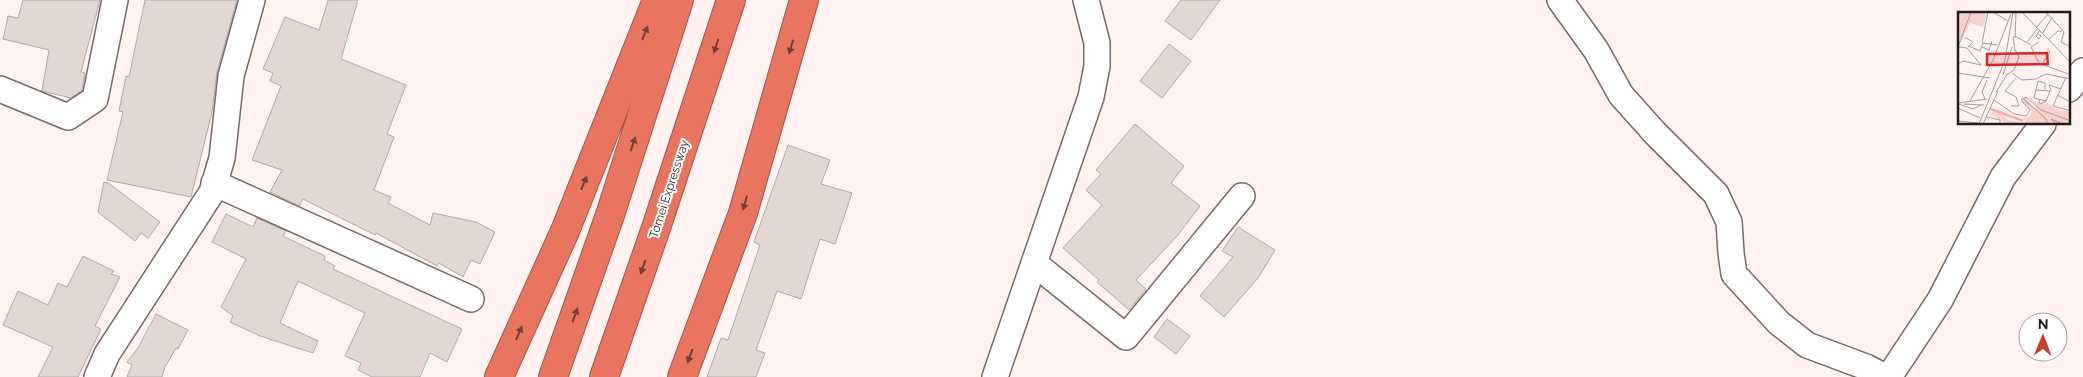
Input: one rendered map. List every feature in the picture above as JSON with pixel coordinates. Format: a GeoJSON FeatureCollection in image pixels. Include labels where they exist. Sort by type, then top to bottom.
{"type":"FeatureCollection","features":[{"type":"Feature","properties":{"kind":"highway"},"geometry":{"type":"LineString","coordinates":[[500,375],[565,231],[657,0]]}},
{"type":"Feature","properties":{"kind":"highway"},"geometry":{"type":"LineString","coordinates":[[552,377],[610,215],[679,0]]}},
{"type":"Feature","properties":{"kind":"highway","name":"Tomei Expressway"},"geometry":{"type":"LineString","coordinates":[[604,377],[656,228],[731,0]]}},
{"type":"Feature","properties":{"kind":"highway"},"geometry":{"type":"LineString","coordinates":[[682,377],[743,212],[804,0]]}},
{"type":"Feature","properties":{"kind":"street"},"geometry":{"type":"LineString","coordinates":[[0,89],[68,117],[96,98],[115,0]]}},
{"type":"Feature","properties":{"kind":"street"},"geometry":{"type":"LineString","coordinates":[[97,377],[107,354],[212,192],[222,158],[231,76],[252,0]]}},
{"type":"Feature","properties":{"kind":"street"},"geometry":{"type":"LineString","coordinates":[[995,377],[1091,97],[1098,66],[1097,43],[1086,0]]}},
{"type":"Feature","properties":{"kind":"street"},"geometry":{"type":"LineString","coordinates":[[1560,0],[1596,50],[1621,95],[1655,133],[1716,194],[1729,222],[1734,274],[1779,324],[1807,346],[1866,367],[1885,377]]}},
{"type":"Feature","properties":{"kind":"street"},"geometry":{"type":"LineString","coordinates":[[2070,88],[2083,71]]}},
{"type":"Feature","properties":{"kind":"street"},"geometry":{"type":"LineString","coordinates":[[1889,377],[1940,300],[1983,219],[2003,176],[2042,125]]}},
{"type":"Feature","properties":{"kind":"street"},"geometry":{"type":"LineString","coordinates":[[214,183],[471,299]]}},
{"type":"Feature","properties":{"kind":"street"},"geometry":{"type":"LineString","coordinates":[[1034,263],[1126,337],[1242,196]]}},
{"type":"Feature","properties":{"kind":"building"},"geometry":{"type":"Polygon","coordinates":[[[23,0],[100,0],[81,72],[85,73],[82,90],[71,98],[42,91],[49,50],[3,39],[8,16],[18,18],[23,0]]]}},
{"type":"Feature","properties":{"kind":"building"},"geometry":{"type":"Polygon","coordinates":[[[145,0],[237,0],[217,72],[212,112],[191,197],[107,180],[123,112],[119,111],[126,76],[129,77],[145,0]]]}},
{"type":"Feature","properties":{"kind":"building"},"geometry":{"type":"Polygon","coordinates":[[[328,0],[358,0],[341,59],[406,85],[387,134],[394,137],[374,190],[391,197],[388,203],[430,225],[433,213],[476,222],[495,232],[480,264],[471,260],[463,277],[439,263],[437,266],[376,233],[375,235],[303,199],[299,206],[270,192],[282,170],[252,160],[281,86],[270,81],[273,73],[263,69],[285,17],[319,30],[328,0]]]}},
{"type":"Feature","properties":{"kind":"building"},"geometry":{"type":"Polygon","coordinates":[[[1181,0],[1220,0],[1191,40],[1165,21],[1181,0]]]}},
{"type":"Feature","properties":{"kind":"building"},"geometry":{"type":"Polygon","coordinates":[[[1169,44],[1191,61],[1162,98],[1140,81],[1169,44]]]}},
{"type":"Feature","properties":{"kind":"building"},"geometry":{"type":"Polygon","coordinates":[[[1135,124],[1184,166],[1171,183],[1200,206],[1178,235],[1136,280],[1146,289],[1129,310],[1097,282],[1099,280],[1063,248],[1102,205],[1086,190],[1101,174],[1096,170],[1135,124]]]}},
{"type":"Feature","properties":{"kind":"building"},"geometry":{"type":"Polygon","coordinates":[[[788,145],[830,160],[821,184],[852,193],[835,244],[820,239],[801,299],[777,291],[756,350],[765,353],[756,377],[707,377],[721,338],[728,340],[760,245],[754,242],[788,145]]]}},
{"type":"Feature","properties":{"kind":"building"},"geometry":{"type":"Polygon","coordinates":[[[104,182],[107,182],[160,222],[148,238],[141,233],[135,241],[98,212],[104,182]]]}},
{"type":"Feature","properties":{"kind":"building"},"geometry":{"type":"Polygon","coordinates":[[[226,214],[253,227],[257,218],[286,231],[283,236],[325,256],[324,260],[335,266],[333,269],[462,329],[447,362],[430,353],[420,377],[372,377],[358,370],[361,363],[345,356],[365,313],[298,281],[280,323],[318,341],[313,353],[260,336],[230,322],[233,316],[221,307],[246,259],[212,242],[226,214]]]}},
{"type":"Feature","properties":{"kind":"building"},"geometry":{"type":"Polygon","coordinates":[[[1238,227],[1275,250],[1258,278],[1224,317],[1200,296],[1233,257],[1222,251],[1238,227]]]}},
{"type":"Feature","properties":{"kind":"building"},"geometry":{"type":"Polygon","coordinates":[[[83,256],[114,271],[111,274],[120,277],[95,326],[101,329],[78,377],[38,377],[53,347],[3,325],[18,291],[48,305],[58,283],[67,287],[83,256]]]}},
{"type":"Feature","properties":{"kind":"building"},"geometry":{"type":"Polygon","coordinates":[[[156,314],[188,330],[178,349],[176,348],[165,367],[162,377],[127,377],[132,365],[127,362],[138,348],[156,314]]]}},
{"type":"Feature","properties":{"kind":"building"},"geometry":{"type":"Polygon","coordinates":[[[1167,319],[1190,336],[1176,354],[1154,337],[1167,319]]]}}]}
